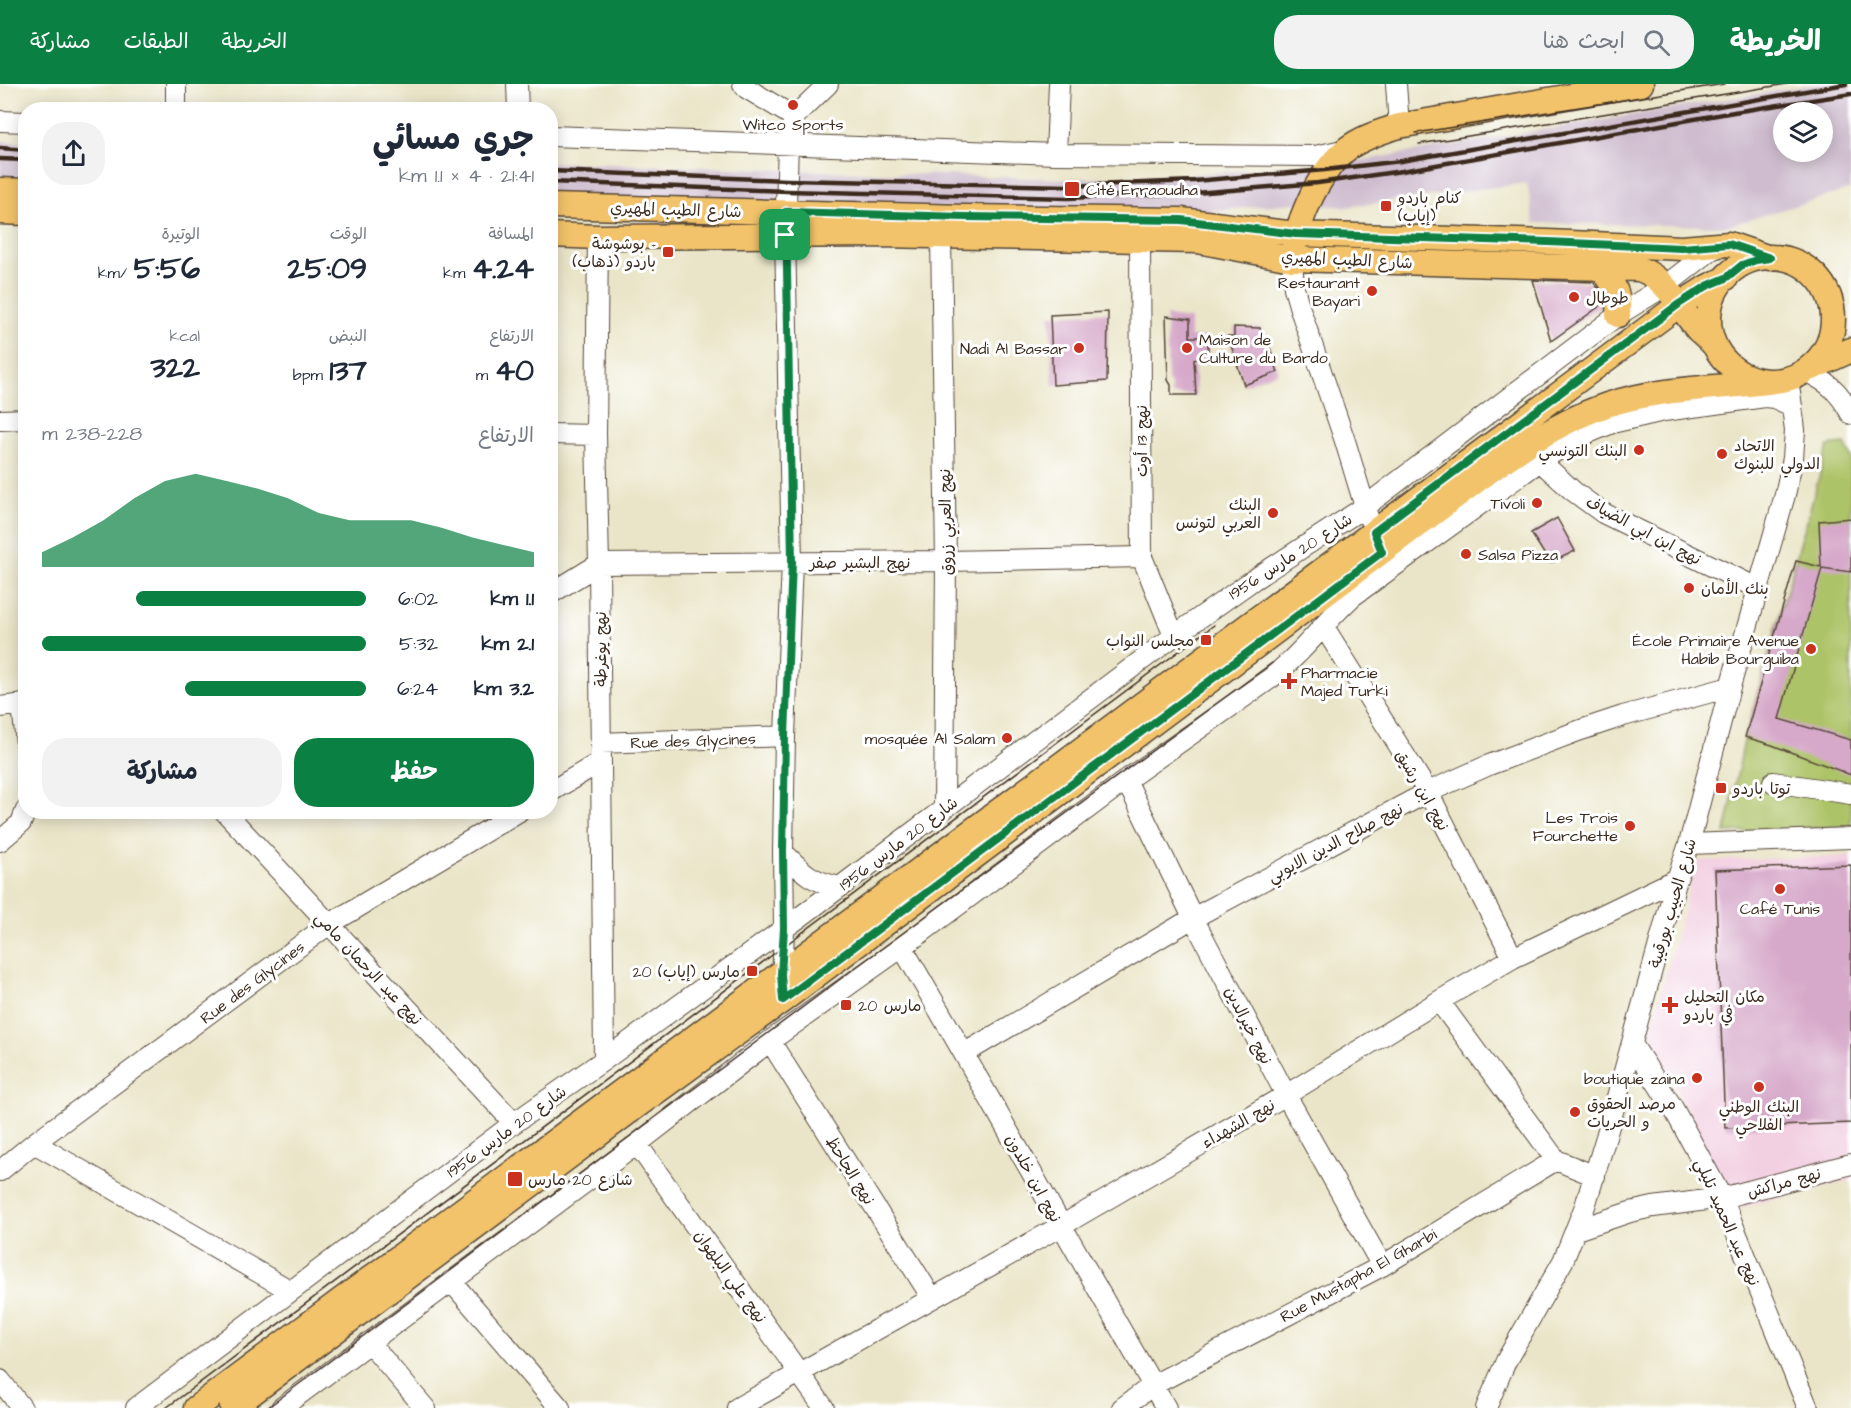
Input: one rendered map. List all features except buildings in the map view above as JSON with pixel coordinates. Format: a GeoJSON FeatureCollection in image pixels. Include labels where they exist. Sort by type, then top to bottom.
{"type":"FeatureCollection","features":[{"type":"Feature","properties":{"kind":"main road"},"geometry":{"type":"LineString","coordinates":[[1292,259],[1296,234],[1325,170],[1343,150],[1368,136],[1399,126],[1641,84]]}},
{"type":"Feature","properties":{"kind":"main road"},"geometry":{"type":"LineString","coordinates":[[0,190],[18,191]]}},
{"type":"Feature","properties":{"kind":"main road","name":"شارع الطيب المهيري"},"geometry":{"type":"LineString","coordinates":[[558,207],[941,236],[1198,241],[1292,259],[1639,269],[1652,274],[1715,346]]}},
{"type":"Feature","properties":{"kind":"main road"},"geometry":{"type":"LineString","coordinates":[[0,212],[18,213]]}},
{"type":"Feature","properties":{"kind":"main road","name":"شارع الطيب المهيري"},"geometry":{"type":"LineString","coordinates":[[558,235],[598,237],[785,224],[965,217],[1181,220],[1296,234],[1682,248],[1723,245],[1740,247],[1770,258]]}},
{"type":"Feature","properties":{"kind":"main road"},"geometry":{"type":"LineString","coordinates":[[1770,258],[1791,260],[1813,273],[1841,305],[1833,315],[1833,328],[1829,341],[1815,363],[1789,377],[1760,380],[1740,372],[1723,358],[1715,346],[1710,311],[1713,299],[1726,278],[1742,265],[1770,258]]}},
{"type":"Feature","properties":{"kind":"main road"},"geometry":{"type":"LineString","coordinates":[[1597,267],[1610,277],[1618,306],[1618,315]]}},
{"type":"Feature","properties":{"kind":"main road","name":"شارع 20 مارس 1956"},"geometry":{"type":"LineString","coordinates":[[196,1408],[628,1099],[783,1000],[1378,542],[1395,516],[1672,295],[1707,286],[1726,278]]}},
{"type":"Feature","properties":{"kind":"main road","name":"شارع 20 مارس 1956"},"geometry":{"type":"LineString","coordinates":[[232,1408],[628,1099],[781,974],[1378,542],[1538,437],[1575,417],[1607,405],[1653,394],[1789,377],[1851,350]]}},
{"type":"Feature","properties":{"kind":"street"},"geometry":{"type":"LineString","coordinates":[[176,84],[176,102]]}},
{"type":"Feature","properties":{"kind":"street"},"geometry":{"type":"LineString","coordinates":[[517,84],[518,102]]}},
{"type":"Feature","properties":{"kind":"street"},"geometry":{"type":"LineString","coordinates":[[743,84],[794,117]]}},
{"type":"Feature","properties":{"kind":"street"},"geometry":{"type":"LineString","coordinates":[[783,1000],[781,974],[784,928],[785,736],[792,562],[785,224],[788,145],[794,117],[828,84]]}},
{"type":"Feature","properties":{"kind":"street"},"geometry":{"type":"LineString","coordinates":[[1056,154],[1059,84]]}},
{"type":"Feature","properties":{"kind":"street"},"geometry":{"type":"LineString","coordinates":[[1396,84],[1399,126]]}},
{"type":"Feature","properties":{"kind":"street"},"geometry":{"type":"LineString","coordinates":[[0,121],[18,122]]}},
{"type":"Feature","properties":{"kind":"street"},"geometry":{"type":"LineString","coordinates":[[558,136],[1056,154],[1315,156],[1343,150]]}},
{"type":"Feature","properties":{"kind":"street","name":"نهج العربي زروق"},"geometry":{"type":"LineString","coordinates":[[941,236],[946,561],[944,809]]}},
{"type":"Feature","properties":{"kind":"street","name":"نهج يوغرطة"},"geometry":{"type":"LineString","coordinates":[[598,237],[596,435],[600,564],[603,1060]]}},
{"type":"Feature","properties":{"kind":"street","name":"نهج 13 أوت"},"geometry":{"type":"LineString","coordinates":[[1140,241],[1142,557],[1174,636]]}},
{"type":"Feature","properties":{"kind":"street"},"geometry":{"type":"LineString","coordinates":[[1672,295],[1711,250],[1723,245]]}},
{"type":"Feature","properties":{"kind":"street"},"geometry":{"type":"LineString","coordinates":[[1292,259],[1294,288],[1300,309],[1345,441],[1364,508],[1378,542]]}},
{"type":"Feature","properties":{"kind":"street","name":"شارع 20 مارس 1956"},"geometry":{"type":"LineString","coordinates":[[136,1408],[514,1123],[840,887],[1174,636],[1253,580],[1364,508],[1618,315],[1672,295]]}},
{"type":"Feature","properties":{"kind":"street"},"geometry":{"type":"LineString","coordinates":[[1789,377],[1826,381],[1833,387],[1851,414]]}},
{"type":"Feature","properties":{"kind":"street","name":"شارع الحبيب بورقيبة"},"geometry":{"type":"LineString","coordinates":[[1486,1408],[1506,1361],[1563,1261],[1595,1176],[1677,879],[1689,844],[1757,588],[1785,495],[1795,430],[1789,377]]}},
{"type":"Feature","properties":{"kind":"street"},"geometry":{"type":"LineString","coordinates":[[281,1408],[637,1144],[770,1041],[902,947],[1126,780],[1291,663],[1345,603],[1368,584],[1540,460],[1581,436],[1612,423],[1664,411],[1765,397],[1774,398],[1792,406]]}},
{"type":"Feature","properties":{"kind":"street"},"geometry":{"type":"LineString","coordinates":[[0,420],[18,419]]}},
{"type":"Feature","properties":{"kind":"street"},"geometry":{"type":"LineString","coordinates":[[558,434],[596,435]]}},
{"type":"Feature","properties":{"kind":"street","name":"نهج ابن ابي الضياف"},"geometry":{"type":"LineString","coordinates":[[1540,460],[1573,491],[1603,513],[1757,588]]}},
{"type":"Feature","properties":{"kind":"street","name":"نهج البشير صفر"},"geometry":{"type":"LineString","coordinates":[[600,564],[1142,557]]}},
{"type":"Feature","properties":{"kind":"street"},"geometry":{"type":"LineString","coordinates":[[558,589],[600,564]]}},
{"type":"Feature","properties":{"kind":"street","name":"نهج ابن رشيق"},"geometry":{"type":"LineString","coordinates":[[1324,627],[1428,792],[1513,957]]}},
{"type":"Feature","properties":{"kind":"street","name":"نهج صلاح الدين الايوبي"},"geometry":{"type":"LineString","coordinates":[[964,1053],[1193,918],[1428,792],[1578,730],[1730,687]]}},
{"type":"Feature","properties":{"kind":"street"},"geometry":{"type":"LineString","coordinates":[[0,707],[18,705]]}},
{"type":"Feature","properties":{"kind":"street","name":"Rue des Glycines"},"geometry":{"type":"LineString","coordinates":[[558,786],[600,753],[785,736]]}},
{"type":"Feature","properties":{"kind":"street","name":"نهج خيرالدين"},"geometry":{"type":"LineString","coordinates":[[1126,780],[1193,918],[1286,1095],[1382,1266]]}},
{"type":"Feature","properties":{"kind":"street"},"geometry":{"type":"LineString","coordinates":[[1773,782],[1851,794]]}},
{"type":"Feature","properties":{"kind":"street"},"geometry":{"type":"LineString","coordinates":[[0,841],[23,819]]}},
{"type":"Feature","properties":{"kind":"street","name":"نهج عبد الرحمان مامي"},"geometry":{"type":"LineString","coordinates":[[231,819],[514,1123]]}},
{"type":"Feature","properties":{"kind":"street","name":"Rue des Glycines"},"geometry":{"type":"LineString","coordinates":[[0,1171],[34,1143],[328,925],[506,819]]}},
{"type":"Feature","properties":{"kind":"street"},"geometry":{"type":"LineString","coordinates":[[1689,844],[1851,838]]}},
{"type":"Feature","properties":{"kind":"street"},"geometry":{"type":"LineString","coordinates":[[783,852],[806,875],[822,883],[840,887]]}},
{"type":"Feature","properties":{"kind":"street","name":"نهج الشهداء"},"geometry":{"type":"LineString","coordinates":[[737,1408],[1061,1226],[1286,1095],[1513,957],[1677,879]]}},
{"type":"Feature","properties":{"kind":"street","name":"نهج ابن خلدون"},"geometry":{"type":"LineString","coordinates":[[902,947],[1166,1408]]}},
{"type":"Feature","properties":{"kind":"street"},"geometry":{"type":"LineString","coordinates":[[1439,1000],[1556,1160],[1595,1176]]}},
{"type":"Feature","properties":{"kind":"street","name":"نهج الجاحظ"},"geometry":{"type":"LineString","coordinates":[[770,1041],[932,1299]]}},
{"type":"Feature","properties":{"kind":"street","name":"نهج عبد الحميد تليلي"},"geometry":{"type":"LineString","coordinates":[[1632,1044],[1673,1108],[1722,1198],[1808,1408]]}},
{"type":"Feature","properties":{"kind":"street"},"geometry":{"type":"LineString","coordinates":[[34,1143],[291,1291]]}},
{"type":"Feature","properties":{"kind":"street","name":"نهج علي البلهوان"},"geometry":{"type":"LineString","coordinates":[[637,1144],[824,1408]]}},
{"type":"Feature","properties":{"kind":"street","name":"Rue Mustapha El Gharbi"},"geometry":{"type":"LineString","coordinates":[[1122,1408],[1153,1385],[1382,1266],[1556,1160]]}},
{"type":"Feature","properties":{"kind":"street","name":"نهج مراكش"},"geometry":{"type":"LineString","coordinates":[[1576,1230],[1630,1212],[1722,1198],[1851,1164]]}},
{"type":"Feature","properties":{"kind":"street"},"geometry":{"type":"LineString","coordinates":[[451,1281],[560,1408]]}},
{"type":"Feature","properties":{"kind":"street"},"geometry":{"type":"LineString","coordinates":[[369,1342],[425,1408]]}},
{"type":"Feature","properties":{"kind":"street"},"geometry":{"type":"LineString","coordinates":[[0,1380],[22,1408]]}},
{"type":"Feature","properties":{"kind":"shaded area"},"geometry":{"type":"Polygon","coordinates":[[[1817,84],[1851,84],[1851,189],[1727,226],[1534,223],[1527,183],[1346,207],[1295,203],[1189,213],[558,199],[558,162],[1063,179],[1186,175],[1364,160],[1817,84]]]}},
{"type":"Feature","properties":{"kind":"shaded area"},"geometry":{"type":"Polygon","coordinates":[[[0,141],[18,142],[18,180],[0,179],[0,141]]]}},
{"type":"Feature","properties":{"kind":"shaded area"},"geometry":{"type":"Polygon","coordinates":[[[1851,856],[1851,1180],[1731,1210],[1650,1032],[1697,861],[1851,856]]]}},
{"type":"Feature","properties":{"kind":"green space","name":"École Primaire Avenue Habib Bourguiba"},"geometry":{"type":"Polygon","coordinates":[[[1845,444],[1851,456],[1851,826],[1725,833],[1745,737],[1828,446],[1845,444]]]}},
{"type":"Feature","properties":{"kind":"tram line"},"geometry":{"type":"LineString","coordinates":[[1416,133],[1724,84]]}},
{"type":"Feature","properties":{"kind":"tram line"},"geometry":{"type":"LineString","coordinates":[[1419,144],[1787,84]]}},
{"type":"Feature","properties":{"kind":"tram line"},"geometry":{"type":"LineString","coordinates":[[166,1408],[1214,625]]}},
{"type":"Feature","properties":{"kind":"tram line"},"geometry":{"type":"LineString","coordinates":[[267,1408],[855,968],[1272,663]]}},
{"type":"Feature","properties":{"kind":"railway"},"geometry":{"type":"LineString","coordinates":[[558,171],[787,180],[1068,186],[1194,181],[1401,161],[1846,84]]}},
{"type":"Feature","properties":{"kind":"railway"},"geometry":{"type":"LineString","coordinates":[[558,182],[1068,198],[1195,193],[1318,183],[1402,171],[1734,112],[1851,94]]}},
{"type":"Feature","properties":{"kind":"railway"},"geometry":{"type":"LineString","coordinates":[[0,148],[18,149]]}},
{"type":"Feature","properties":{"kind":"railway"},"geometry":{"type":"LineString","coordinates":[[0,159],[18,160]]}},
{"type":"Feature","properties":{"kind":"place","name":"Witco Sports"},"geometry":{"type":"Point","coordinates":[793,105]}},
{"type":"Feature","properties":{"kind":"place","name":"Cité Erraoudha"},"geometry":{"type":"Point","coordinates":[1072,189]}},
{"type":"Feature","properties":{"kind":"place","name":"كنام باردو (إياب)"},"geometry":{"type":"Point","coordinates":[1386,206]}},
{"type":"Feature","properties":{"kind":"place","name":"بوشوشة - باردو (ذهاب)"},"geometry":{"type":"Point","coordinates":[668,252]}},
{"type":"Feature","properties":{"kind":"place","name":"Restaurant Bayari"},"geometry":{"type":"Point","coordinates":[1372,291]}},
{"type":"Feature","properties":{"kind":"place","name":"طوطال"},"geometry":{"type":"Point","coordinates":[1574,297]}},
{"type":"Feature","properties":{"kind":"place","name":"Nadi Al Bassar"},"geometry":{"type":"Point","coordinates":[1079,348]}},
{"type":"Feature","properties":{"kind":"place","name":"Maison de Culture du Bardo"},"geometry":{"type":"Point","coordinates":[1187,348]}},
{"type":"Feature","properties":{"kind":"place","name":"البنك التونسي"},"geometry":{"type":"Point","coordinates":[1639,450]}},
{"type":"Feature","properties":{"kind":"place","name":"الاتحاد الدولي للبنوك"},"geometry":{"type":"Point","coordinates":[1722,454]}},
{"type":"Feature","properties":{"kind":"place","name":"Tivoli"},"geometry":{"type":"Point","coordinates":[1537,503]}},
{"type":"Feature","properties":{"kind":"place","name":"البنك العربي لتونس"},"geometry":{"type":"Point","coordinates":[1273,513]}},
{"type":"Feature","properties":{"kind":"place","name":"Salsa Pizza"},"geometry":{"type":"Point","coordinates":[1466,554]}},
{"type":"Feature","properties":{"kind":"place","name":"بنك الأمان"},"geometry":{"type":"Point","coordinates":[1689,588]}},
{"type":"Feature","properties":{"kind":"place","name":"مجلس النواب"},"geometry":{"type":"Point","coordinates":[1206,640]}},
{"type":"Feature","properties":{"kind":"place","name":"École Primaire Avenue Habib Bourguiba"},"geometry":{"type":"Point","coordinates":[1811,649]}},
{"type":"Feature","properties":{"kind":"place","name":"Pharmacie Majed Turki"},"geometry":{"type":"Point","coordinates":[1289,681]}},
{"type":"Feature","properties":{"kind":"place","name":"mosquée Al Salam"},"geometry":{"type":"Point","coordinates":[1007,738]}},
{"type":"Feature","properties":{"kind":"place","name":"توتا باردو"},"geometry":{"type":"Point","coordinates":[1721,788]}},
{"type":"Feature","properties":{"kind":"place","name":"Les Trois Fourchette"},"geometry":{"type":"Point","coordinates":[1630,826]}},
{"type":"Feature","properties":{"kind":"place","name":"Café Tunis"},"geometry":{"type":"Point","coordinates":[1780,889]}},
{"type":"Feature","properties":{"kind":"place","name":"20 مارس (إياب)"},"geometry":{"type":"Point","coordinates":[752,971]}},
{"type":"Feature","properties":{"kind":"place","name":"20 مارس"},"geometry":{"type":"Point","coordinates":[846,1005]}},
{"type":"Feature","properties":{"kind":"place","name":"مكان التحليل في باردو"},"geometry":{"type":"Point","coordinates":[1670,1005]}},
{"type":"Feature","properties":{"kind":"place","name":"boutique zaina"},"geometry":{"type":"Point","coordinates":[1697,1078]}},
{"type":"Feature","properties":{"kind":"place","name":"البنك الوطني الفلاحي"},"geometry":{"type":"Point","coordinates":[1759,1087]}},
{"type":"Feature","properties":{"kind":"place","name":"مرصد الحقوق و الحريات"},"geometry":{"type":"Point","coordinates":[1575,1112]}},
{"type":"Feature","properties":{"kind":"place","name":"شارع 20 مارس"},"geometry":{"type":"Point","coordinates":[515,1179]}},
{"type":"Feature","properties":{"kind":"route"},"geometry":{"type":"LineString","coordinates":[[786,212],[1181,220],[1296,234],[1682,248],[1729,244],[1770,258],[1762,258],[1736,268],[1726,278],[1707,286],[1679,304],[1374,532],[1382,552],[783,1000],[781,974],[784,928],[785,736],[792,562],[785,235],[786,212]]}}]}
